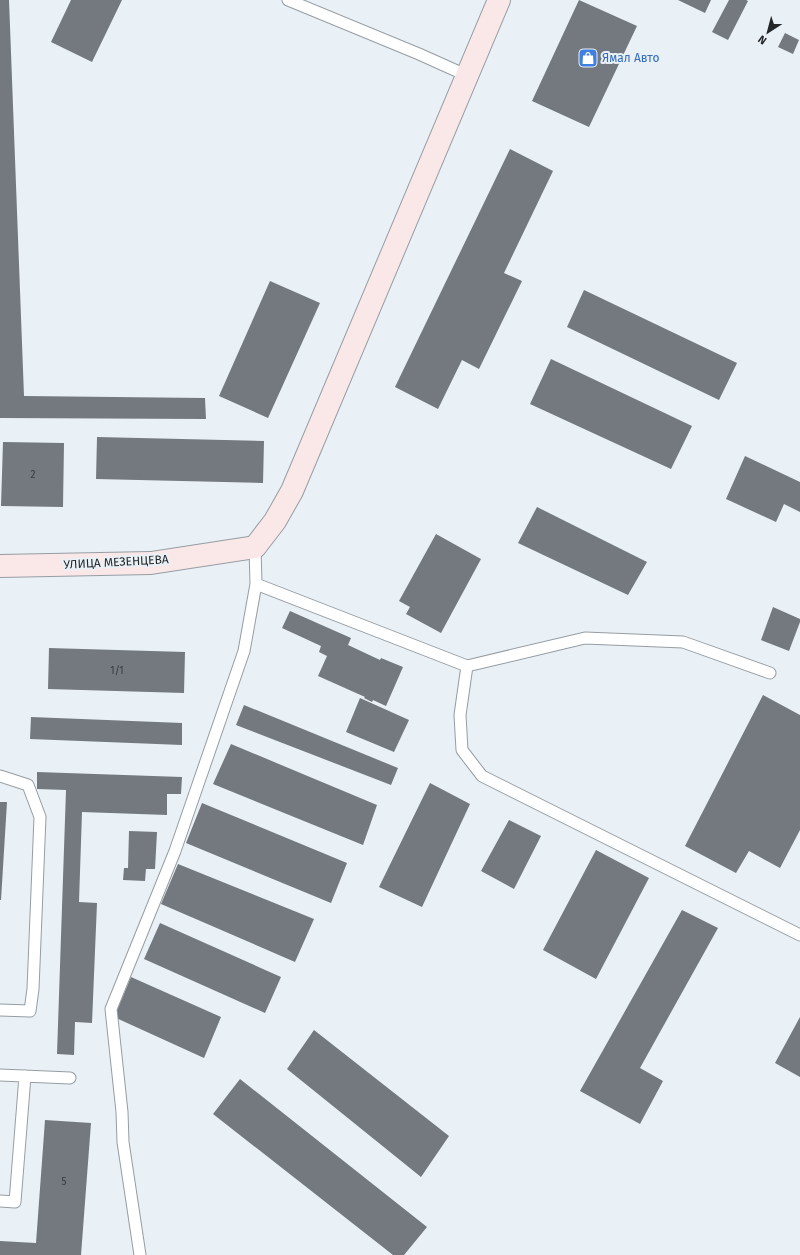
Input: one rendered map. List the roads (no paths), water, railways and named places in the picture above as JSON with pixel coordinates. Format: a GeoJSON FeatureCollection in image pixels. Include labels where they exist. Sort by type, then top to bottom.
{"type":"FeatureCollection","features":[{"type":"Feature","properties":{"kind":"main road"},"geometry":{"type":"LineString","coordinates":[[254,547],[275,521],[292,491],[499,0]]}},
{"type":"Feature","properties":{"kind":"main road","name":"УЛИЦА МЕЗЕНЦЕВА"},"geometry":{"type":"LineString","coordinates":[[0,566],[151,563],[254,547]]}},
{"type":"Feature","properties":{"kind":"lane"},"geometry":{"type":"LineString","coordinates":[[288,0],[419,54],[468,76]]}},
{"type":"Feature","properties":{"kind":"lane"},"geometry":{"type":"LineString","coordinates":[[140,1255],[123,1142],[122,1112],[111,1009],[175,851],[244,651],[256,584],[254,547]]}},
{"type":"Feature","properties":{"kind":"lane"},"geometry":{"type":"LineString","coordinates":[[256,584],[467,666],[585,638],[683,642],[770,673]]}},
{"type":"Feature","properties":{"kind":"lane"},"geometry":{"type":"LineString","coordinates":[[467,666],[460,715],[462,750],[482,776],[800,935]]}},
{"type":"Feature","properties":{"kind":"lane"},"geometry":{"type":"LineString","coordinates":[[0,776],[28,785],[40,817],[33,989],[30,1012],[0,1010]]}},
{"type":"Feature","properties":{"kind":"lane"},"geometry":{"type":"LineString","coordinates":[[0,1075],[70,1078]]}},
{"type":"Feature","properties":{"kind":"lane"},"geometry":{"type":"LineString","coordinates":[[0,1201],[15,1202],[25,1076]]}},
{"type":"Feature","properties":{"kind":"place","name":"Ямал Авто"},"geometry":{"type":"Point","coordinates":[588,58]}}]}
